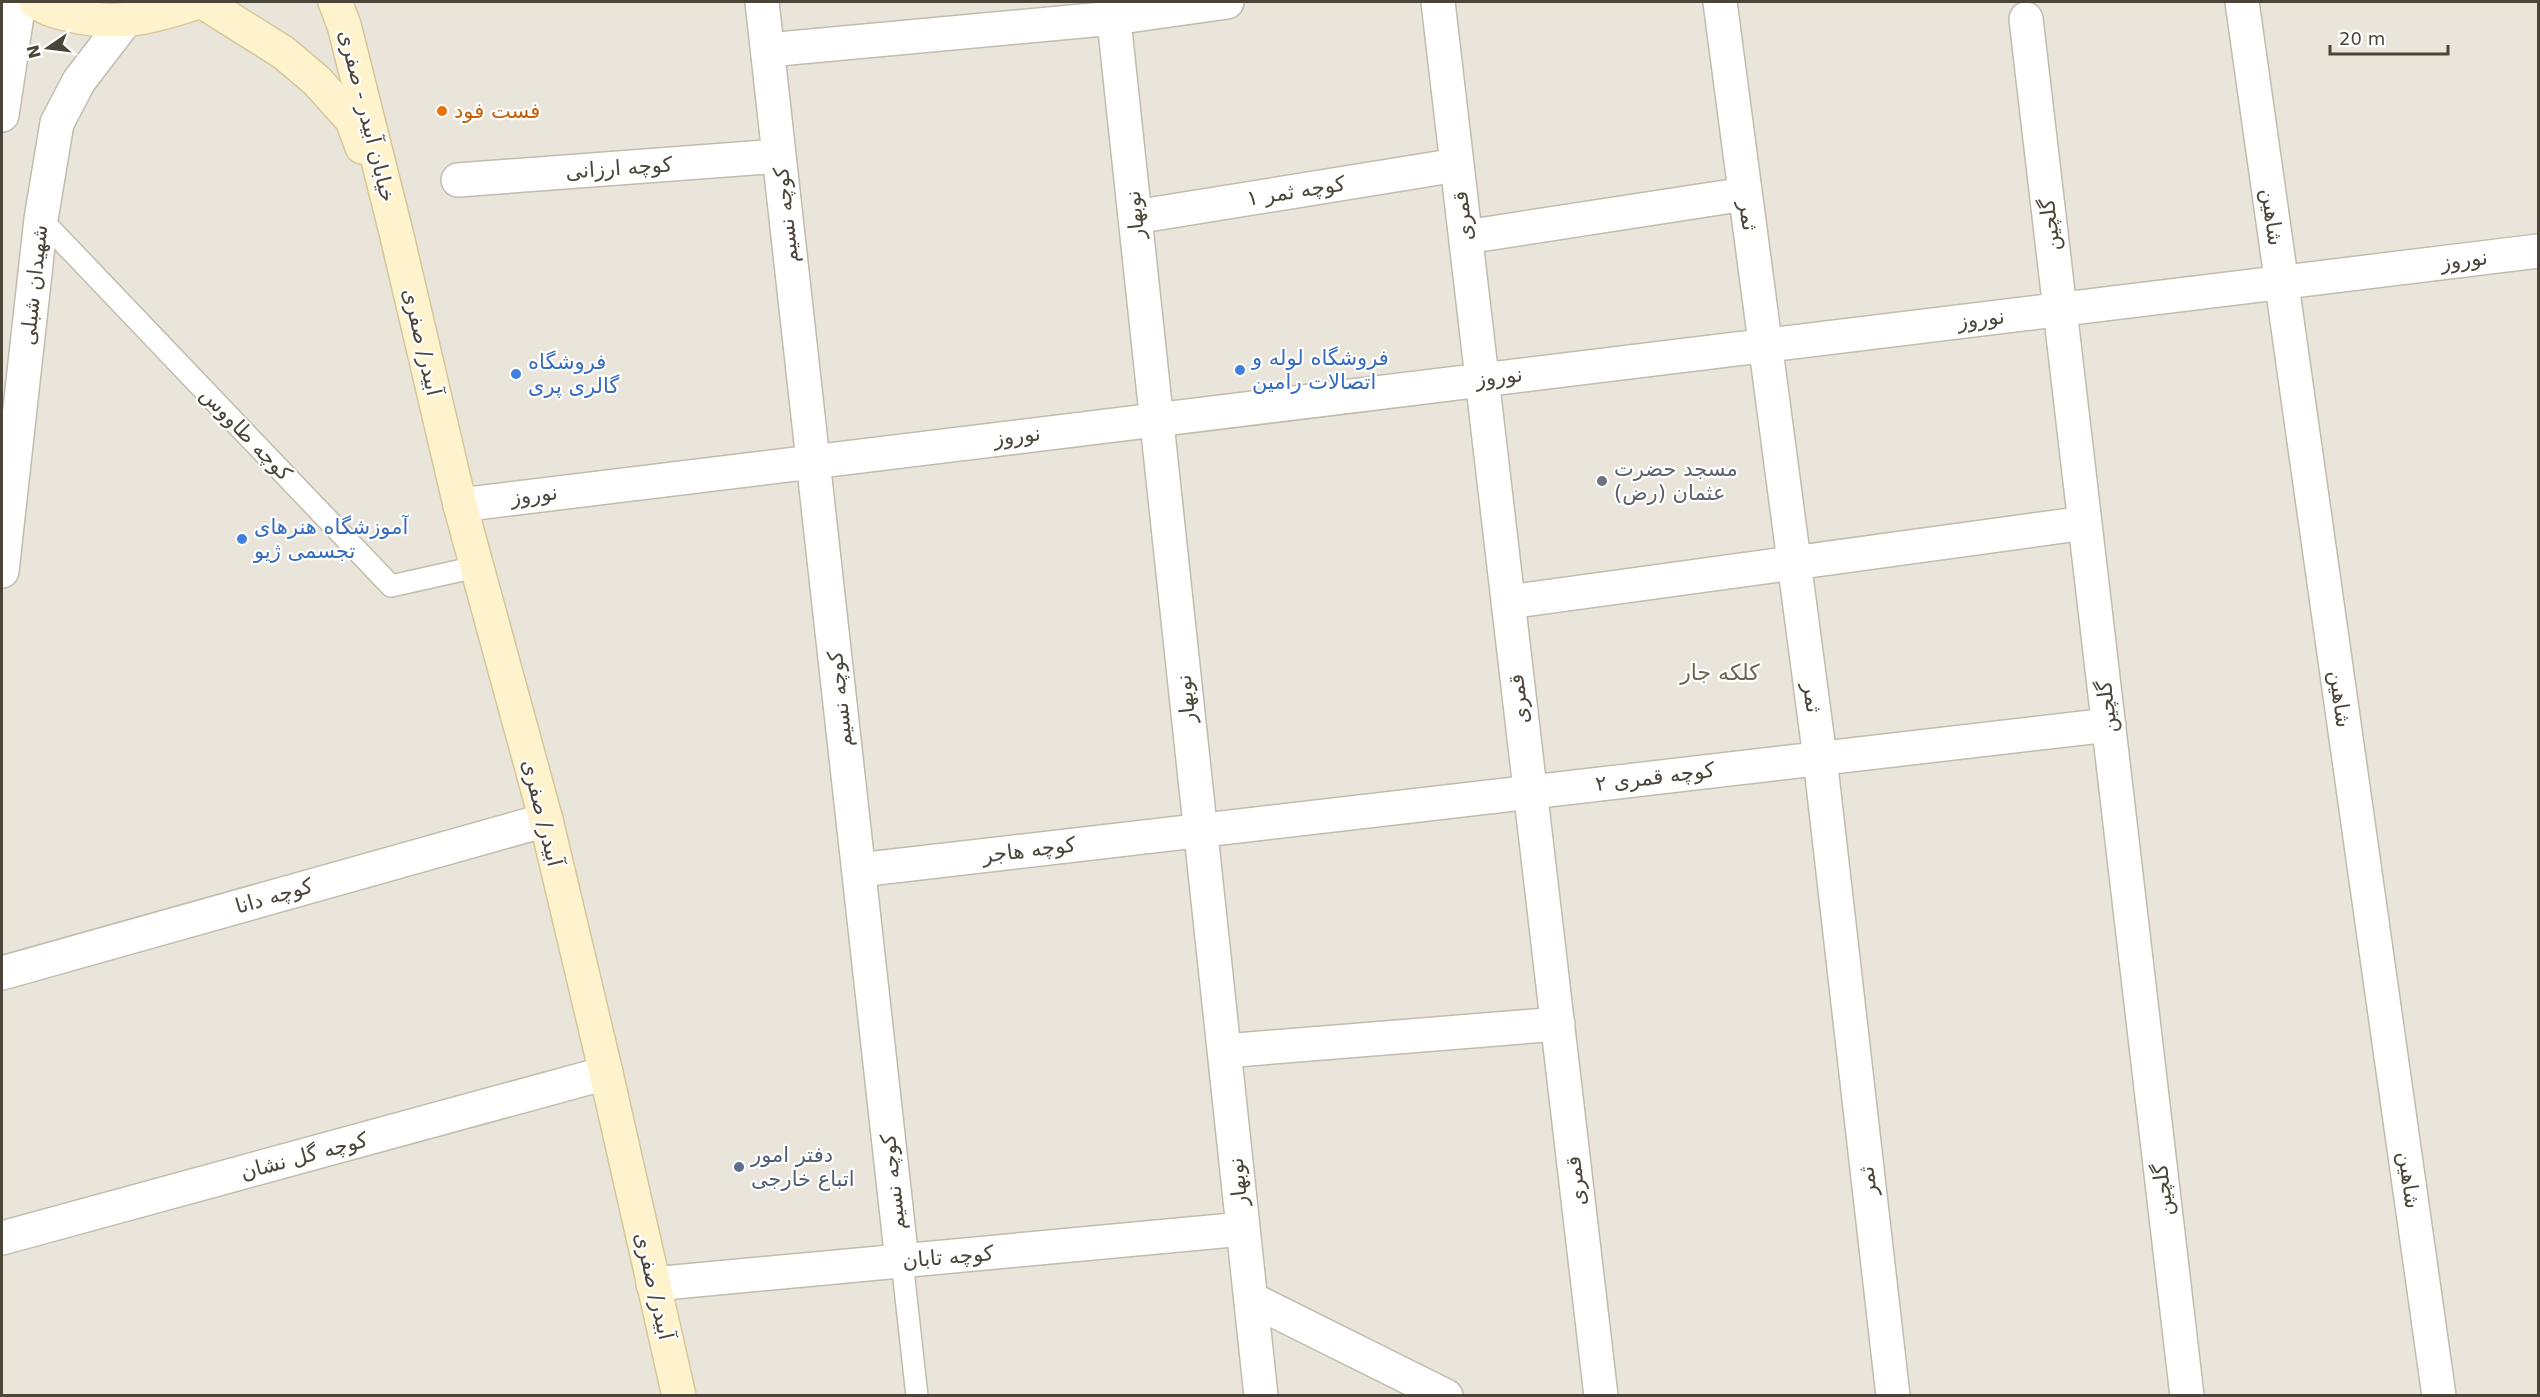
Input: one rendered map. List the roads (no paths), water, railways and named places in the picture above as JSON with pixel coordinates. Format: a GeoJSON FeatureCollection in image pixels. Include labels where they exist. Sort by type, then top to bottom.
{"type":"FeatureCollection","features":[{"type":"Feature","properties":{"kind":"main road"},"geometry":{"type":"LineString","coordinates":[[36,2],[45,8],[83,18],[125,21],[160,14],[198,2]]}},
{"type":"Feature","properties":{"kind":"main road"},"geometry":{"type":"LineString","coordinates":[[203,2],[284,53],[317,81],[352,120],[396,232]]}},
{"type":"Feature","properties":{"kind":"main road","name":"خیابان آبیدر - صفری"},"geometry":{"type":"LineString","coordinates":[[335,2],[344,25],[396,232]]}},
{"type":"Feature","properties":{"kind":"main road","name":"آبیدر/ صفری"},"geometry":{"type":"LineString","coordinates":[[396,232],[460,505],[546,820],[679,1395]]}},
{"type":"Feature","properties":{"kind":"street"},"geometry":{"type":"LineString","coordinates":[[2,115],[19,2]]}},
{"type":"Feature","properties":{"kind":"street","name":"کوچه نسیم"},"geometry":{"type":"LineString","coordinates":[[762,2],[902,1261]]}},
{"type":"Feature","properties":{"kind":"street"},"geometry":{"type":"LineString","coordinates":[[768,50],[1113,10],[1227,2]]}},
{"type":"Feature","properties":{"kind":"street","name":"قمری"},"geometry":{"type":"LineString","coordinates":[[1438,2],[1601,1395]]}},
{"type":"Feature","properties":{"kind":"street","name":"ثمر"},"geometry":{"type":"LineString","coordinates":[[1720,2],[1820,758],[1893,1395]]}},
{"type":"Feature","properties":{"kind":"street","name":"شاهین"},"geometry":{"type":"LineString","coordinates":[[2242,2],[2439,1395]]}},
{"type":"Feature","properties":{"kind":"street","name":"نوبهار"},"geometry":{"type":"LineString","coordinates":[[1113,10],[1261,1395]]}},
{"type":"Feature","properties":{"kind":"street","name":"گلچین"},"geometry":{"type":"LineString","coordinates":[[2026,19],[2187,1395]]}},
{"type":"Feature","properties":{"kind":"street","name":"شهیدان شبلی"},"geometry":{"type":"LineString","coordinates":[[2,571],[41,219],[57,123],[79,81],[125,21]]}},
{"type":"Feature","properties":{"kind":"street","name":"کوچه ارزانی"},"geometry":{"type":"LineString","coordinates":[[458,180],[779,156]]}},
{"type":"Feature","properties":{"kind":"street","name":"کوچه ثمر ۱"},"geometry":{"type":"LineString","coordinates":[[1135,217],[1457,165]]}},
{"type":"Feature","properties":{"kind":"street"},"geometry":{"type":"LineString","coordinates":[[1466,237],[1745,194]]}},
{"type":"Feature","properties":{"kind":"street","name":"نوروز"},"geometry":{"type":"LineString","coordinates":[[460,505],[2538,251]]}},
{"type":"Feature","properties":{"kind":"street"},"geometry":{"type":"LineString","coordinates":[[1508,602],[1794,561],[2085,523]]}},
{"type":"Feature","properties":{"kind":"street","name":"کوچه قمری ۲"},"geometry":{"type":"LineString","coordinates":[[1200,830],[2109,724]]}},
{"type":"Feature","properties":{"kind":"street","name":"کوچه دانا"},"geometry":{"type":"LineString","coordinates":[[2,973],[546,820]]}},
{"type":"Feature","properties":{"kind":"street","name":"کوچه هاجر"},"geometry":{"type":"LineString","coordinates":[[858,870],[1200,830]]}},
{"type":"Feature","properties":{"kind":"street"},"geometry":{"type":"LineString","coordinates":[[1224,1052],[1558,1024]]}},
{"type":"Feature","properties":{"kind":"street","name":"کوچه گل نشان"},"geometry":{"type":"LineString","coordinates":[[2,1238],[606,1073]]}},
{"type":"Feature","properties":{"kind":"street","name":"کوچه تابان"},"geometry":{"type":"LineString","coordinates":[[653,1284],[1243,1229]]}},
{"type":"Feature","properties":{"kind":"street"},"geometry":{"type":"LineString","coordinates":[[1251,1299],[1446,1395]]}},
{"type":"Feature","properties":{"kind":"lane","name":"کوچه طاووس"},"geometry":{"type":"LineString","coordinates":[[41,219],[391,586],[476,567]]}},
{"type":"Feature","properties":{"kind":"lane","name":"کوچه نسیم"},"geometry":{"type":"LineString","coordinates":[[902,1261],[917,1395]]}},
{"type":"Feature","properties":{"kind":"place","name":"فست فود"},"geometry":{"type":"Point","coordinates":[442,111]}},
{"type":"Feature","properties":{"kind":"place","name":"فروشگاه لوله و اتصالات رامین"},"geometry":{"type":"Point","coordinates":[1240,370]}},
{"type":"Feature","properties":{"kind":"place","name":"فروشگاه گالری پری"},"geometry":{"type":"Point","coordinates":[516,374]}},
{"type":"Feature","properties":{"kind":"place","name":"مسجد حضرت عثمان (رض)"},"geometry":{"type":"Point","coordinates":[1602,481]}},
{"type":"Feature","properties":{"kind":"place","name":"آموزشگاە هنرهای تجسمی ژیو"},"geometry":{"type":"Point","coordinates":[242,539]}},
{"type":"Feature","properties":{"kind":"place","name":"دفتر امور اتباع خارجی"},"geometry":{"type":"Point","coordinates":[739,1167]}},
{"type":"Feature","properties":{"kind":"district","name":"کلکه جار"},"geometry":{"type":"Point","coordinates":[1720,672]}}]}
